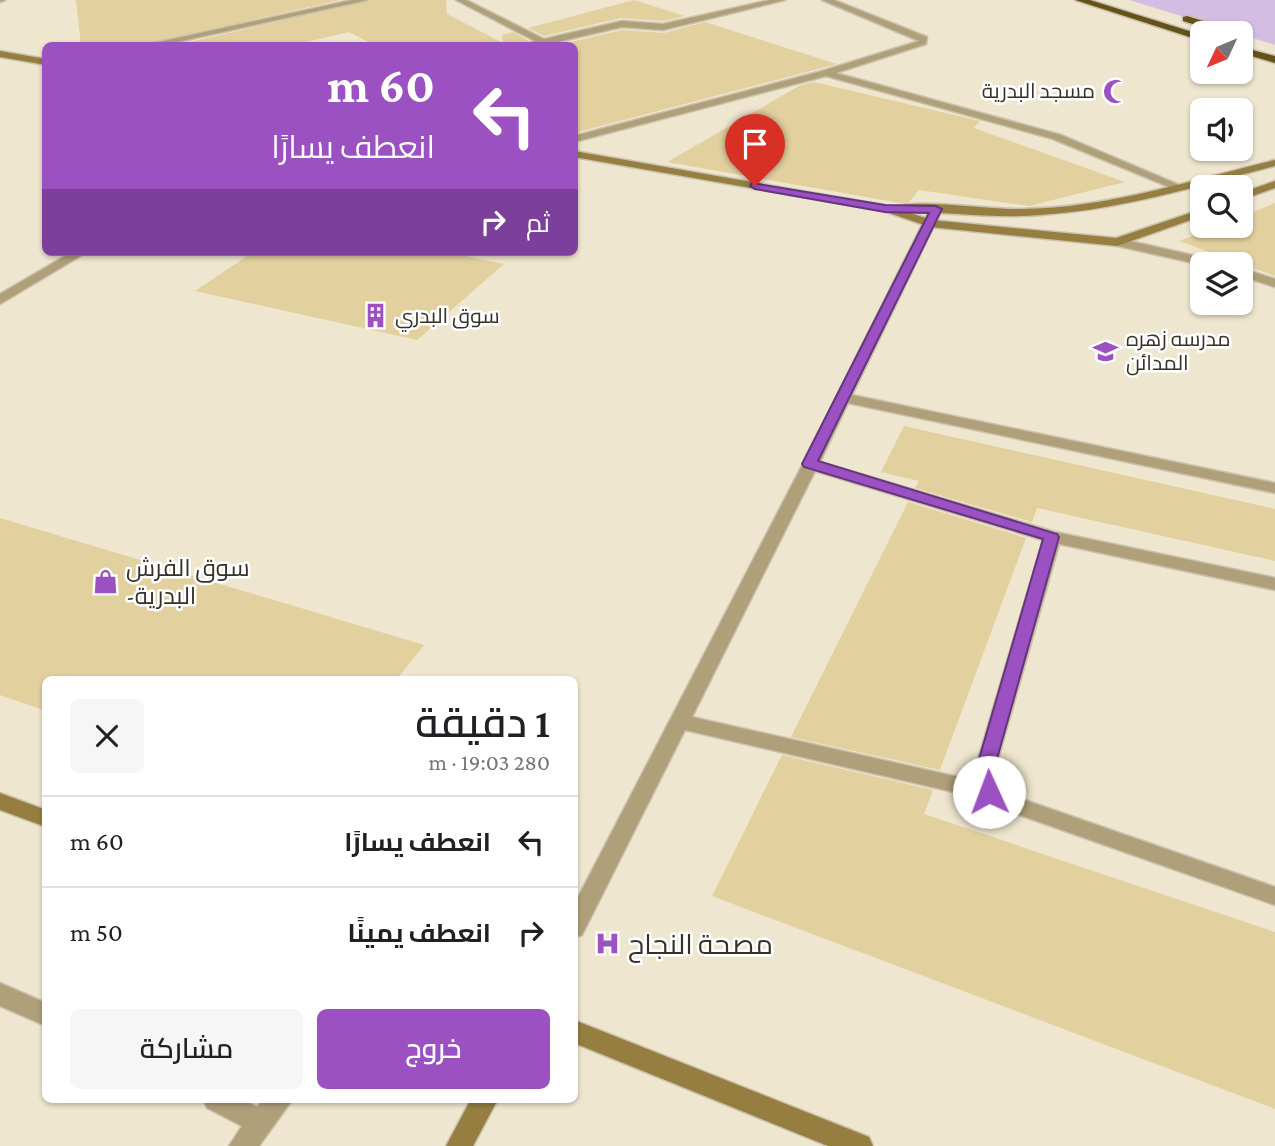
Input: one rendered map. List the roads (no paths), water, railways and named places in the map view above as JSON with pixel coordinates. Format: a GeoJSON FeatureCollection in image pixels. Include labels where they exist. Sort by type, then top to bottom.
{"type":"FeatureCollection","features":[{"type":"Feature","properties":{"kind":"highway"},"geometry":{"type":"LineString","coordinates":[[1080,0],[1190,34]]}},
{"type":"Feature","properties":{"kind":"highway"},"geometry":{"type":"LineString","coordinates":[[1171,15],[1191,21]]}},
{"type":"Feature","properties":{"kind":"highway"},"geometry":{"type":"LineString","coordinates":[[1253,54],[1275,60]]}},
{"type":"Feature","properties":{"kind":"main road"},"geometry":{"type":"LineString","coordinates":[[0,54],[42,61]]}},
{"type":"Feature","properties":{"kind":"main road"},"geometry":{"type":"LineString","coordinates":[[578,155],[933,216],[1117,242],[1190,216]]}},
{"type":"Feature","properties":{"kind":"main road"},"geometry":{"type":"LineString","coordinates":[[933,216],[1065,210],[1178,187],[1275,163]]}},
{"type":"Feature","properties":{"kind":"main road"},"geometry":{"type":"LineString","coordinates":[[1253,192],[1275,184]]}},
{"type":"Feature","properties":{"kind":"main road"},"geometry":{"type":"LineString","coordinates":[[0,801],[42,817]]}},
{"type":"Feature","properties":{"kind":"main road"},"geometry":{"type":"LineString","coordinates":[[578,1033],[860,1146]]}},
{"type":"Feature","properties":{"kind":"main road"},"geometry":{"type":"LineString","coordinates":[[459,1146],[483,1103]]}},
{"type":"Feature","properties":{"kind":"street"},"geometry":{"type":"LineString","coordinates":[[163,42],[364,0]]}},
{"type":"Feature","properties":{"kind":"street"},"geometry":{"type":"LineString","coordinates":[[460,0],[543,42],[622,24],[663,27],[781,0]]}},
{"type":"Feature","properties":{"kind":"street"},"geometry":{"type":"LineString","coordinates":[[578,138],[825,73],[923,42],[923,37],[826,0]]}},
{"type":"Feature","properties":{"kind":"street"},"geometry":{"type":"LineString","coordinates":[[825,73],[920,97],[1057,137],[1178,187]]}},
{"type":"Feature","properties":{"kind":"street"},"geometry":{"type":"LineString","coordinates":[[578,920],[933,216]]}},
{"type":"Feature","properties":{"kind":"street"},"geometry":{"type":"LineString","coordinates":[[1117,242],[1190,259]]}},
{"type":"Feature","properties":{"kind":"street"},"geometry":{"type":"LineString","coordinates":[[0,300],[74,256]]}},
{"type":"Feature","properties":{"kind":"street"},"geometry":{"type":"LineString","coordinates":[[1253,276],[1275,283]]}},
{"type":"Feature","properties":{"kind":"street"},"geometry":{"type":"LineString","coordinates":[[843,398],[1275,488]]}},
{"type":"Feature","properties":{"kind":"street"},"geometry":{"type":"LineString","coordinates":[[810,464],[1052,537],[1275,584]]}},
{"type":"Feature","properties":{"kind":"street"},"geometry":{"type":"LineString","coordinates":[[989,792],[984,773],[1052,537]]}},
{"type":"Feature","properties":{"kind":"street"},"geometry":{"type":"LineString","coordinates":[[679,721],[989,792],[1012,804],[1275,895]]}},
{"type":"Feature","properties":{"kind":"street"},"geometry":{"type":"LineString","coordinates":[[0,994],[42,1013]]}},
{"type":"Feature","properties":{"kind":"street"},"geometry":{"type":"LineString","coordinates":[[224,1103],[261,1122]]}},
{"type":"Feature","properties":{"kind":"street"},"geometry":{"type":"LineString","coordinates":[[242,1146],[277,1103]]}},
{"type":"Feature","properties":{"kind":"place","name":"مسجد البدرية"},"geometry":{"type":"Point","coordinates":[1115,91]}},
{"type":"Feature","properties":{"kind":"place","name":"سوق البدري"},"geometry":{"type":"Point","coordinates":[375,316]}},
{"type":"Feature","properties":{"kind":"place","name":"مدرسه زهره المدائن"},"geometry":{"type":"Point","coordinates":[1106,351]}},
{"type":"Feature","properties":{"kind":"place","name":"سوق الفرش -البدرية"},"geometry":{"type":"Point","coordinates":[106,582]}},
{"type":"Feature","properties":{"kind":"place","name":"مصحة النجاح"},"geometry":{"type":"Point","coordinates":[608,944]}}]}
